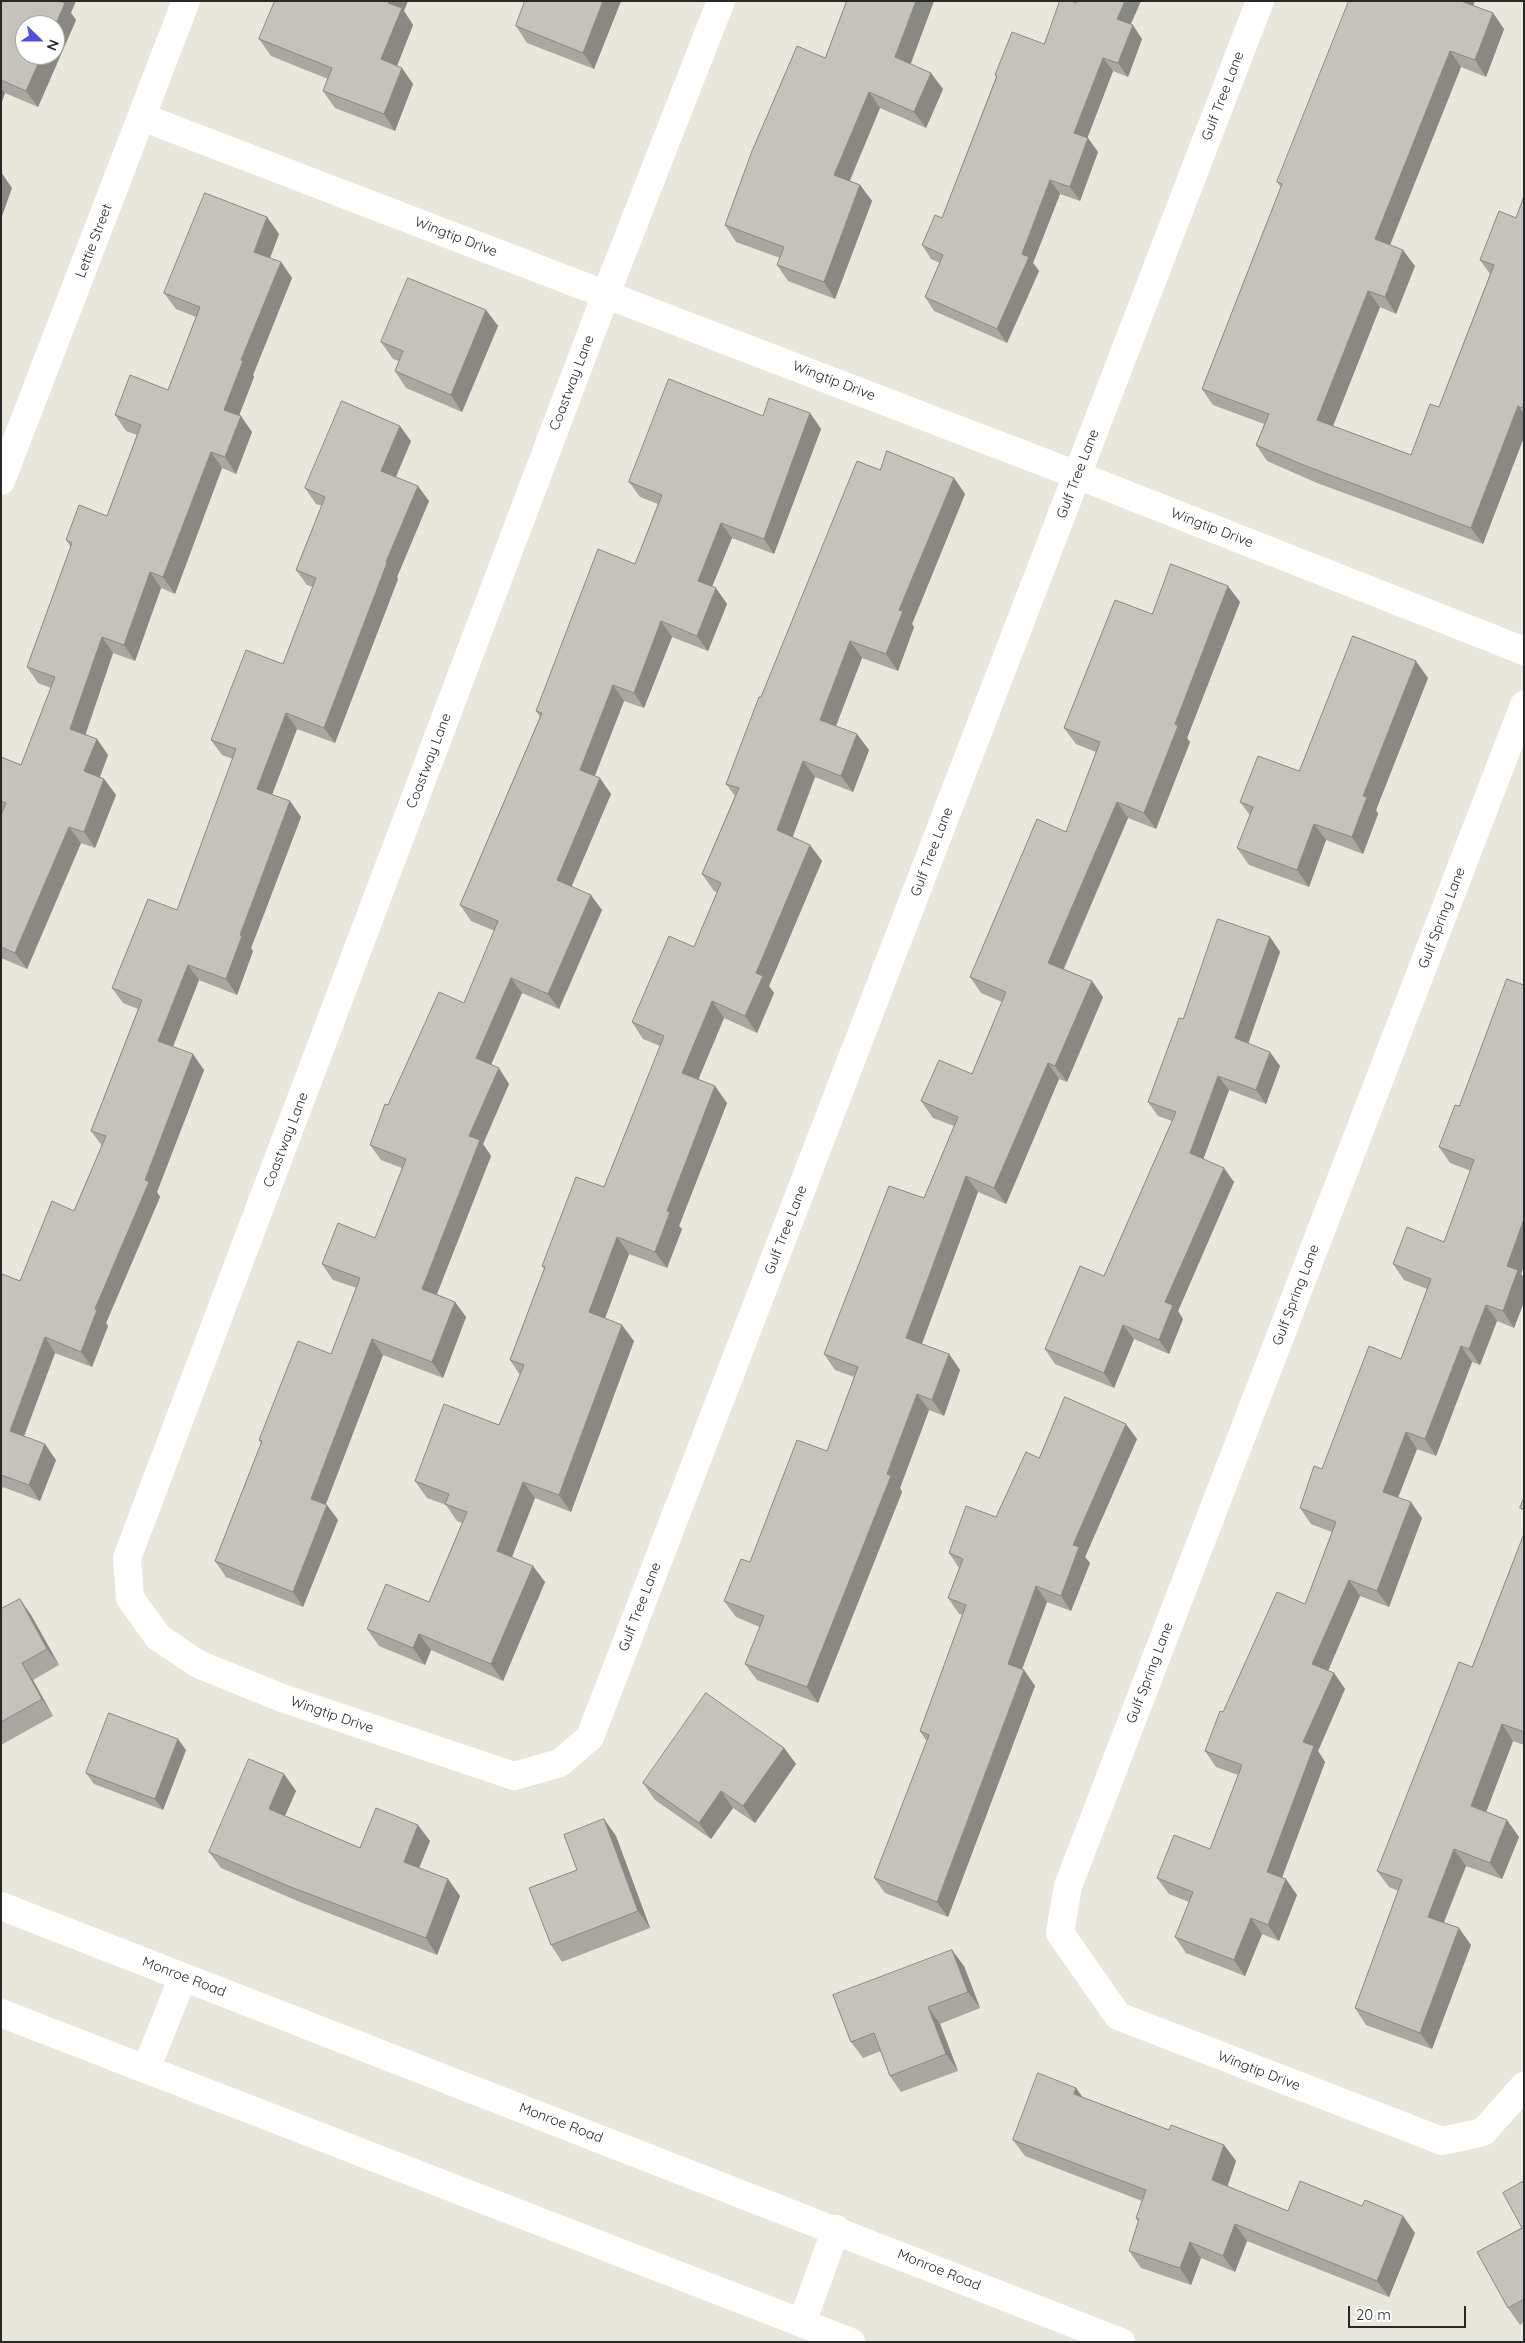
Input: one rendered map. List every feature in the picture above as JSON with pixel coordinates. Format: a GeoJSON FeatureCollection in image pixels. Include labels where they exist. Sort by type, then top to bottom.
{"type":"FeatureCollection","features":[{"type":"Feature","properties":{"kind":"street","name":"Lettie Street"},"geometry":{"type":"LineString","coordinates":[[1,481],[186,1]]}},
{"type":"Feature","properties":{"kind":"street","name":"Coastway Lane"},"geometry":{"type":"LineString","coordinates":[[141,1523],[606,294],[721,1]]}},
{"type":"Feature","properties":{"kind":"street","name":"Gulf Tree Lane"},"geometry":{"type":"LineString","coordinates":[[603,1702],[1260,1]]}},
{"type":"Feature","properties":{"kind":"street","name":"Wingtip Drive"},"geometry":{"type":"LineString","coordinates":[[142,117],[1078,475],[1524,650]]}},
{"type":"Feature","properties":{"kind":"street","name":"Gulf Spring Lane"},"geometry":{"type":"LineString","coordinates":[[1068,1886],[1524,705]]}},
{"type":"Feature","properties":{"kind":"street","name":"Wingtip Drive"},"geometry":{"type":"LineString","coordinates":[[141,1523],[128,1558],[130,1598],[158,1637],[198,1664],[282,1698],[514,1776],[560,1764],[590,1737],[603,1702]]}},
{"type":"Feature","properties":{"kind":"street","name":"Wingtip Drive"},"geometry":{"type":"LineString","coordinates":[[1068,1886],[1060,1933],[1118,2016],[1442,2141],[1483,2132],[1524,2086]]}},
{"type":"Feature","properties":{"kind":"street","name":"Monroe Road"},"geometry":{"type":"LineString","coordinates":[[1,1906],[1121,2342]]}},
{"type":"Feature","properties":{"kind":"street"},"geometry":{"type":"LineString","coordinates":[[146,2069],[183,1977]]}},
{"type":"Feature","properties":{"kind":"street"},"geometry":{"type":"LineString","coordinates":[[1,2013],[851,2342]]}},
{"type":"Feature","properties":{"kind":"street"},"geometry":{"type":"LineString","coordinates":[[802,2323],[836,2230]]}},
{"type":"Feature","properties":{"kind":"building"},"geometry":{"type":"Polygon","coordinates":[[[1,1],[60,1],[65,3],[60,15],[15,15],[15,65],[38,65],[26,91],[1,80],[1,1]]]}},
{"type":"Feature","properties":{"kind":"building"},"geometry":{"type":"Polygon","coordinates":[[[275,1],[389,1],[388,3],[402,8],[381,59],[402,68],[384,114],[323,91],[332,68],[259,39],[275,1]]]}},
{"type":"Feature","properties":{"kind":"building"},"geometry":{"type":"Polygon","coordinates":[[[525,1],[603,1],[583,53],[516,26],[525,1]]]}},
{"type":"Feature","properties":{"kind":"building"},"geometry":{"type":"Polygon","coordinates":[[[847,1],[916,1],[895,57],[931,73],[914,112],[869,92],[834,175],[860,185],[824,282],[777,265],[784,247],[725,225],[752,151],[797,46],[825,58],[847,1]]]}},
{"type":"Feature","properties":{"kind":"building"},"geometry":{"type":"Polygon","coordinates":[[[1060,1],[1076,3],[1077,1],[1125,1],[1117,19],[1133,25],[1118,63],[1103,58],[1074,133],[1088,138],[1070,187],[1050,180],[1022,254],[1029,257],[997,329],[925,297],[943,255],[922,245],[935,215],[942,218],[1012,32],[1044,44],[1060,1]]]}},
{"type":"Feature","properties":{"kind":"building"},"geometry":{"type":"Polygon","coordinates":[[[1349,1],[1461,1],[1493,13],[1475,60],[1450,51],[1375,239],[1403,250],[1385,297],[1368,291],[1317,420],[1411,455],[1430,404],[1439,407],[1494,265],[1480,260],[1499,211],[1516,218],[1524,196],[1524,404],[1522,408],[1518,406],[1471,528],[1306,466],[1256,445],[1269,414],[1202,389],[1282,184],[1277,182],[1349,1]]]}},
{"type":"Feature","properties":{"kind":"building"},"geometry":{"type":"Polygon","coordinates":[[[205,193],[267,217],[254,252],[281,262],[241,360],[243,361],[224,410],[241,416],[225,457],[211,452],[163,577],[150,572],[124,645],[102,637],[70,729],[97,739],[84,771],[104,779],[84,832],[69,827],[15,953],[1,947],[1,815],[6,803],[1,801],[1,757],[21,765],[55,677],[27,667],[72,543],[66,540],[79,505],[107,516],[141,425],[115,415],[130,375],[168,390],[200,307],[164,293],[205,193]]]}},
{"type":"Feature","properties":{"kind":"building"},"geometry":{"type":"Polygon","coordinates":[[[408,278],[486,310],[451,395],[395,371],[403,351],[381,342],[408,278]]]}},
{"type":"Feature","properties":{"kind":"building"},"geometry":{"type":"Polygon","coordinates":[[[669,379],[763,416],[769,398],[810,413],[764,539],[721,523],[698,581],[716,588],[697,636],[661,621],[634,693],[613,685],[580,770],[600,778],[557,880],[591,895],[548,994],[511,978],[476,1058],[499,1068],[469,1136],[480,1140],[422,1289],[455,1302],[432,1362],[372,1339],[311,1499],[327,1505],[293,1592],[215,1561],[262,1441],[259,1440],[298,1341],[331,1354],[360,1278],[322,1264],[338,1223],[375,1238],[406,1159],[370,1145],[385,1104],[388,1105],[439,992],[464,1003],[498,921],[460,905],[542,713],[536,711],[598,549],[635,564],[662,495],[629,482],[669,379]]]}},
{"type":"Feature","properties":{"kind":"building"},"geometry":{"type":"Polygon","coordinates":[[[342,401],[400,426],[381,471],[418,486],[386,562],[324,728],[286,713],[257,789],[290,801],[240,935],[242,936],[226,979],[188,965],[158,1041],[193,1054],[145,1180],[149,1182],[95,1309],[97,1310],[81,1352],[45,1337],[10,1431],[45,1444],[29,1485],[1,1475],[1,1277],[2,1274],[20,1281],[52,1201],[74,1211],[106,1136],[91,1131],[142,1000],[112,988],[148,899],[177,910],[236,749],[211,740],[246,650],[283,664],[316,578],[296,570],[325,497],[305,488],[342,401]]]}},
{"type":"Feature","properties":{"kind":"building"},"geometry":{"type":"Polygon","coordinates":[[[887,451],[954,478],[899,610],[903,611],[886,654],[850,641],[820,720],[857,734],[841,776],[803,761],[777,830],[810,845],[756,973],[763,976],[745,1016],[712,1001],[682,1073],[715,1086],[667,1211],[670,1212],[655,1252],[617,1237],[589,1312],[622,1325],[559,1495],[523,1482],[497,1551],[533,1566],[491,1664],[419,1634],[413,1648],[367,1629],[386,1584],[429,1602],[467,1512],[445,1504],[449,1494],[415,1481],[444,1404],[499,1425],[524,1365],[510,1360],[545,1267],[542,1266],[576,1177],[604,1187],[664,1036],[632,1022],[669,936],[694,947],[721,883],[702,874],[739,788],[726,784],[759,697],[761,697],[857,461],[880,470],[887,451]]]}},
{"type":"Feature","properties":{"kind":"building"},"geometry":{"type":"Polygon","coordinates":[[[1171,564],[1228,586],[1175,724],[1178,726],[1144,813],[1117,802],[1048,963],[1092,981],[1055,1066],[1048,1063],[994,1188],[966,1176],[906,1338],[949,1354],[932,1400],[917,1394],[887,1474],[891,1476],[807,1687],[745,1664],[764,1616],[724,1601],[741,1559],[750,1562],[797,1440],[827,1451],[858,1367],[824,1354],[889,1186],[924,1198],[958,1117],[921,1101],[939,1060],[972,1074],[1006,992],[970,977],[1037,819],[1066,832],[1100,742],[1064,728],[1115,600],[1152,614],[1171,564]]]}},
{"type":"Feature","properties":{"kind":"building"},"geometry":{"type":"Polygon","coordinates":[[[1353,636],[1416,661],[1363,796],[1367,797],[1352,837],[1314,824],[1297,870],[1237,848],[1253,807],[1240,802],[1258,756],[1299,771],[1353,636]]]}},
{"type":"Feature","properties":{"kind":"building"},"geometry":{"type":"Polygon","coordinates":[[[1218,919],[1270,937],[1235,1038],[1270,1052],[1256,1090],[1218,1076],[1190,1153],[1224,1168],[1165,1302],[1173,1305],[1159,1340],[1123,1325],[1104,1373],[1045,1349],[1080,1266],[1104,1276],[1176,1112],[1148,1102],[1179,1018],[1183,1019],[1218,919]]]}},
{"type":"Feature","properties":{"kind":"building"},"geometry":{"type":"Polygon","coordinates":[[[1507,979],[1524,985],[1524,1219],[1507,1266],[1518,1270],[1503,1311],[1486,1305],[1469,1349],[1461,1346],[1425,1439],[1406,1432],[1383,1492],[1411,1502],[1377,1591],[1349,1580],[1312,1664],[1334,1673],[1303,1742],[1314,1746],[1267,1872],[1286,1879],[1268,1925],[1251,1918],[1234,1960],[1175,1937],[1193,1892],[1157,1878],[1174,1835],[1210,1849],[1242,1765],[1205,1751],[1220,1711],[1223,1712],[1277,1592],[1305,1604],[1336,1522],[1300,1508],[1314,1466],[1322,1469],[1369,1346],[1401,1359],[1431,1279],[1393,1264],[1407,1227],[1444,1242],[1474,1160],[1439,1147],[1455,1105],[1459,1106],[1507,979]]]}},
{"type":"Feature","properties":{"kind":"building"},"geometry":{"type":"Polygon","coordinates":[[[1065,1397],[1126,1424],[1073,1545],[1079,1547],[1061,1596],[1036,1586],[1008,1664],[1024,1670],[937,1902],[874,1878],[929,1735],[920,1731],[966,1605],[948,1598],[963,1559],[949,1553],[966,1506],[996,1517],[1026,1452],[1039,1458],[1065,1397]]]}},
{"type":"Feature","properties":{"kind":"building"},"geometry":{"type":"Polygon","coordinates":[[[1524,1498],[1524,1510],[1520,1508],[1524,1498]]]}},
{"type":"Feature","properties":{"kind":"building"},"geometry":{"type":"Polygon","coordinates":[[[1524,1534],[1524,1732],[1502,1724],[1471,1806],[1507,1820],[1490,1863],[1454,1849],[1428,1917],[1459,1928],[1420,2033],[1355,2008],[1402,1880],[1377,1871],[1459,1662],[1472,1667],[1524,1534]]]}},
{"type":"Feature","properties":{"kind":"building"},"geometry":{"type":"Polygon","coordinates":[[[20,1599],[47,1649],[22,1663],[42,1699],[1,1722],[1,1609],[20,1599]]]}},
{"type":"Feature","properties":{"kind":"building"},"geometry":{"type":"Polygon","coordinates":[[[706,1693],[784,1748],[743,1806],[721,1791],[699,1823],[643,1783],[706,1693]]]}},
{"type":"Feature","properties":{"kind":"building"},"geometry":{"type":"Polygon","coordinates":[[[109,1713],[178,1739],[155,1799],[86,1773],[109,1713]]]}},
{"type":"Feature","properties":{"kind":"building"},"geometry":{"type":"Polygon","coordinates":[[[249,1759],[284,1774],[269,1809],[360,1848],[376,1808],[418,1825],[404,1862],[448,1879],[426,1938],[288,1886],[209,1852],[249,1759]]]}},
{"type":"Feature","properties":{"kind":"building"},"geometry":{"type":"Polygon","coordinates":[[[604,1819],[638,1911],[551,1945],[529,1888],[577,1870],[564,1835],[604,1819]]]}},
{"type":"Feature","properties":{"kind":"building"},"geometry":{"type":"Polygon","coordinates":[[[952,1950],[968,1992],[928,2007],[946,2054],[890,2076],[874,2033],[851,2042],[833,1995],[952,1950]]]}},
{"type":"Feature","properties":{"kind":"building"},"geometry":{"type":"Polygon","coordinates":[[[1038,2073],[1076,2088],[1074,2094],[1169,2130],[1171,2125],[1224,2145],[1212,2180],[1288,2211],[1300,2181],[1362,2206],[1365,2200],[1403,2216],[1377,2281],[1235,2224],[1223,2256],[1190,2242],[1180,2268],[1129,2251],[1139,2219],[1136,2218],[1146,2190],[1013,2140],[1038,2073]]]}},
{"type":"Feature","properties":{"kind":"building"},"geometry":{"type":"Polygon","coordinates":[[[1524,2181],[1524,2299],[1508,2308],[1477,2252],[1522,2228],[1503,2193],[1524,2181]]]}}]}
